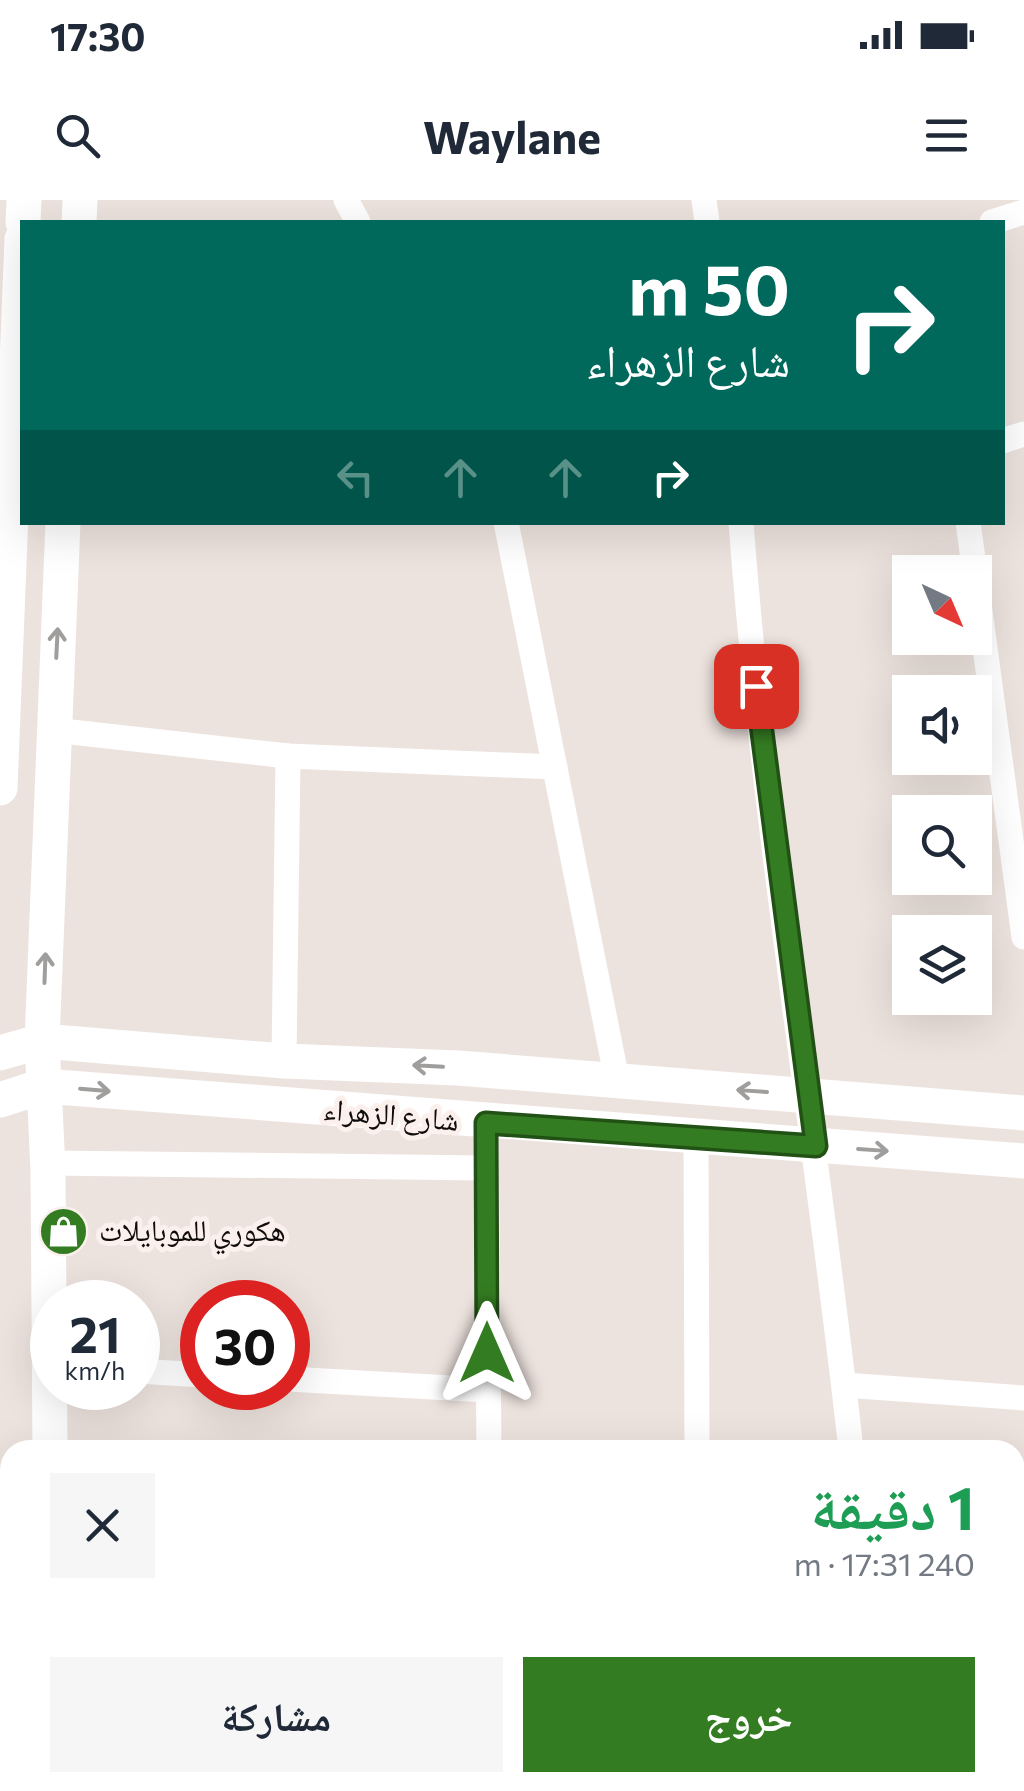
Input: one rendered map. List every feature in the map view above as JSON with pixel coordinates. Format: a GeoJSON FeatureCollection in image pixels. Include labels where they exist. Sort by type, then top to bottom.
{"type":"FeatureCollection","features":[{"type":"Feature","properties":{"kind":"main road"},"geometry":{"type":"LineString","coordinates":[[0,788],[3,634],[20,281]]}},
{"type":"Feature","properties":{"kind":"main road"},"geometry":{"type":"LineString","coordinates":[[50,1280],[42,1041],[64,525]]}},
{"type":"Feature","properties":{"kind":"main road","name":"شارع الزهراء"},"geometry":{"type":"LineString","coordinates":[[0,1053],[42,1041],[284,1061],[617,1080],[1024,1113]]}},
{"type":"Feature","properties":{"kind":"main road","name":"شارع الزهراء"},"geometry":{"type":"LineString","coordinates":[[0,1100],[43,1086],[486,1123],[1024,1161]]}},
{"type":"Feature","properties":{"kind":"main road"},"geometry":{"type":"LineString","coordinates":[[50,1410],[50,1440]]}},
{"type":"Feature","properties":{"kind":"street"},"geometry":{"type":"LineString","coordinates":[[998,220],[1024,212]]}},
{"type":"Feature","properties":{"kind":"street"},"geometry":{"type":"LineString","coordinates":[[507,525],[617,1080]]}},
{"type":"Feature","properties":{"kind":"street"},"geometry":{"type":"LineString","coordinates":[[741,525],[751,649],[810,1095],[850,1440]]}},
{"type":"Feature","properties":{"kind":"street"},"geometry":{"type":"LineString","coordinates":[[968,525],[1018,844],[1024,938]]}},
{"type":"Feature","properties":{"kind":"street"},"geometry":{"type":"LineString","coordinates":[[53,730],[288,756],[555,766]]}},
{"type":"Feature","properties":{"kind":"street"},"geometry":{"type":"LineString","coordinates":[[284,1061],[288,756]]}},
{"type":"Feature","properties":{"kind":"street"},"geometry":{"type":"LineString","coordinates":[[486,1123],[489,1440]]}},
{"type":"Feature","properties":{"kind":"street"},"geometry":{"type":"LineString","coordinates":[[696,1137],[697,1440]]}},
{"type":"Feature","properties":{"kind":"street"},"geometry":{"type":"LineString","coordinates":[[48,1164],[486,1168]]}},
{"type":"Feature","properties":{"kind":"street"},"geometry":{"type":"LineString","coordinates":[[310,1380],[487,1390]]}},
{"type":"Feature","properties":{"kind":"street"},"geometry":{"type":"LineString","coordinates":[[844,1384],[1024,1398]]}},
{"type":"Feature","properties":{"kind":"place","name":"هكوري للموبايلات"},"geometry":{"type":"Point","coordinates":[64,1231]}},
{"type":"Feature","properties":{"kind":"route"},"geometry":{"type":"LineString","coordinates":[[487,1353],[486,1123],[816,1146],[756,686]]}}]}
